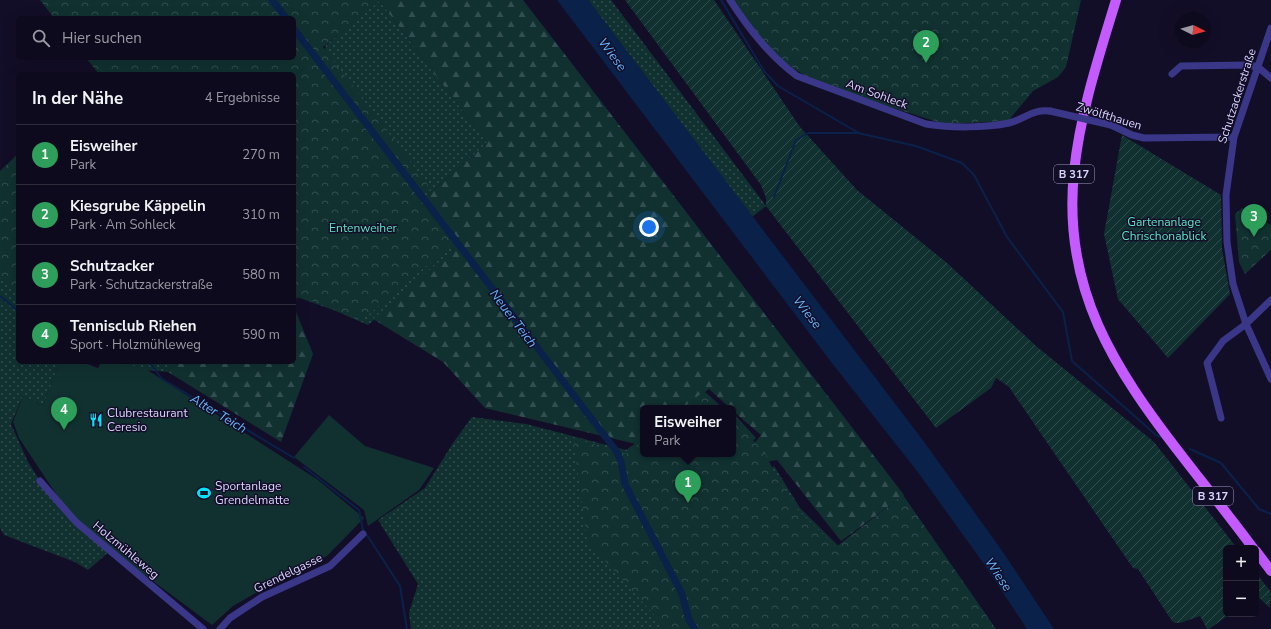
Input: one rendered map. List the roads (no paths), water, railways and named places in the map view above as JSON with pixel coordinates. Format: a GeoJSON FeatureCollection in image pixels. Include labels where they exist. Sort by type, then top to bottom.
{"type":"FeatureCollection","features":[{"type":"Feature","properties":{"kind":"main road","name":"B 317"},"geometry":{"type":"LineString","coordinates":[[1116,0],[1082,123],[1074,172],[1072,197],[1075,247],[1080,271],[1095,319],[1107,347],[1137,396],[1251,545]]}},
{"type":"Feature","properties":{"kind":"main road"},"geometry":{"type":"LineString","coordinates":[[1259,555],[1271,571]]}},
{"type":"Feature","properties":{"kind":"street","name":"Am Sohleck"},"geometry":{"type":"LineString","coordinates":[[730,0],[761,43],[780,63],[797,76],[926,124],[946,127],[1004,123],[1018,120],[1035,111],[1050,111]]}},
{"type":"Feature","properties":{"kind":"street","name":"Schutzackerstraße"},"geometry":{"type":"LineString","coordinates":[[1271,28],[1234,137],[1226,195],[1227,242],[1233,284],[1246,324],[1271,379]]}},
{"type":"Feature","properties":{"kind":"street"},"geometry":{"type":"LineString","coordinates":[[1172,74],[1181,66],[1248,65],[1258,67],[1271,78]]}},
{"type":"Feature","properties":{"kind":"street","name":"Zwölfthauen"},"geometry":{"type":"LineString","coordinates":[[1050,111],[1111,126],[1132,136],[1144,138],[1234,137]]}},
{"type":"Feature","properties":{"kind":"street"},"geometry":{"type":"LineString","coordinates":[[1221,418],[1207,362],[1223,341],[1246,324],[1271,300]]}},
{"type":"Feature","properties":{"kind":"street","name":"Holzmühleweg"},"geometry":{"type":"LineString","coordinates":[[40,481],[76,522],[203,629]]}},
{"type":"Feature","properties":{"kind":"street","name":"Grendelgasse"},"geometry":{"type":"LineString","coordinates":[[220,629],[230,618],[257,599],[330,566],[363,534]]}},
{"type":"Feature","properties":{"kind":"water","name":"Wiese"},"geometry":{"type":"Polygon","coordinates":[[[557,0],[588,0],[925,443],[1005,555],[1054,629],[1027,629],[984,564],[917,471],[835,367],[557,0]]]}},
{"type":"Feature","properties":{"kind":"waterway","name":"Neuer Teich"},"geometry":{"type":"LineString","coordinates":[[272,0],[284,16]]}},
{"type":"Feature","properties":{"kind":"waterway"},"geometry":{"type":"LineString","coordinates":[[721,0],[764,71],[778,86],[857,132]]}},
{"type":"Feature","properties":{"kind":"waterway","name":"Neuer Teich"},"geometry":{"type":"LineString","coordinates":[[296,32],[617,452],[621,462],[625,484],[682,594],[689,620],[695,629]]}},
{"type":"Feature","properties":{"kind":"waterway"},"geometry":{"type":"LineString","coordinates":[[774,197],[796,140],[808,133],[858,133],[916,146],[962,163],[974,175],[1007,237],[1063,312],[1072,361],[1156,435],[1161,437]]}},
{"type":"Feature","properties":{"kind":"waterway","name":"Alter Teich"},"geometry":{"type":"LineString","coordinates":[[0,296],[16,309]]}},
{"type":"Feature","properties":{"kind":"waterway","name":"Alter Teich"},"geometry":{"type":"LineString","coordinates":[[151,364],[162,379],[294,458]]}},
{"type":"Feature","properties":{"kind":"waterway"},"geometry":{"type":"LineString","coordinates":[[1190,449],[1221,463],[1259,509],[1271,514]]}},
{"type":"Feature","properties":{"kind":"waterway","name":"Alter Teich"},"geometry":{"type":"LineString","coordinates":[[304,467],[359,510],[363,530]]}},
{"type":"Feature","properties":{"kind":"waterway","name":"Alter Teich"},"geometry":{"type":"LineString","coordinates":[[367,535],[400,586],[407,629]]}},
{"type":"Feature","properties":{"kind":"place","name":"Kiesgrube Käppelin"},"geometry":{"type":"Point","coordinates":[926,63]}},
{"type":"Feature","properties":{"kind":"place","name":"Schutzacker"},"geometry":{"type":"Point","coordinates":[1254,237]}},
{"type":"Feature","properties":{"kind":"place","name":"Clubrestaurant Ceresio"},"geometry":{"type":"Point","coordinates":[96,420]}},
{"type":"Feature","properties":{"kind":"place","name":"Tennisclub Riehen"},"geometry":{"type":"Point","coordinates":[64,430]}},
{"type":"Feature","properties":{"kind":"place","name":"Sportanlage Grendelmatte"},"geometry":{"type":"Point","coordinates":[204,493]}},
{"type":"Feature","properties":{"kind":"place","name":"Eisweiher"},"geometry":{"type":"Point","coordinates":[688,503]}},
{"type":"Feature","properties":{"kind":"park label","name":"Entenweiher"},"geometry":{"type":"Point","coordinates":[363,228]}},
{"type":"Feature","properties":{"kind":"park label","name":"Gartenanlage Chrischonablick"},"geometry":{"type":"Point","coordinates":[1164,229]}}]}
